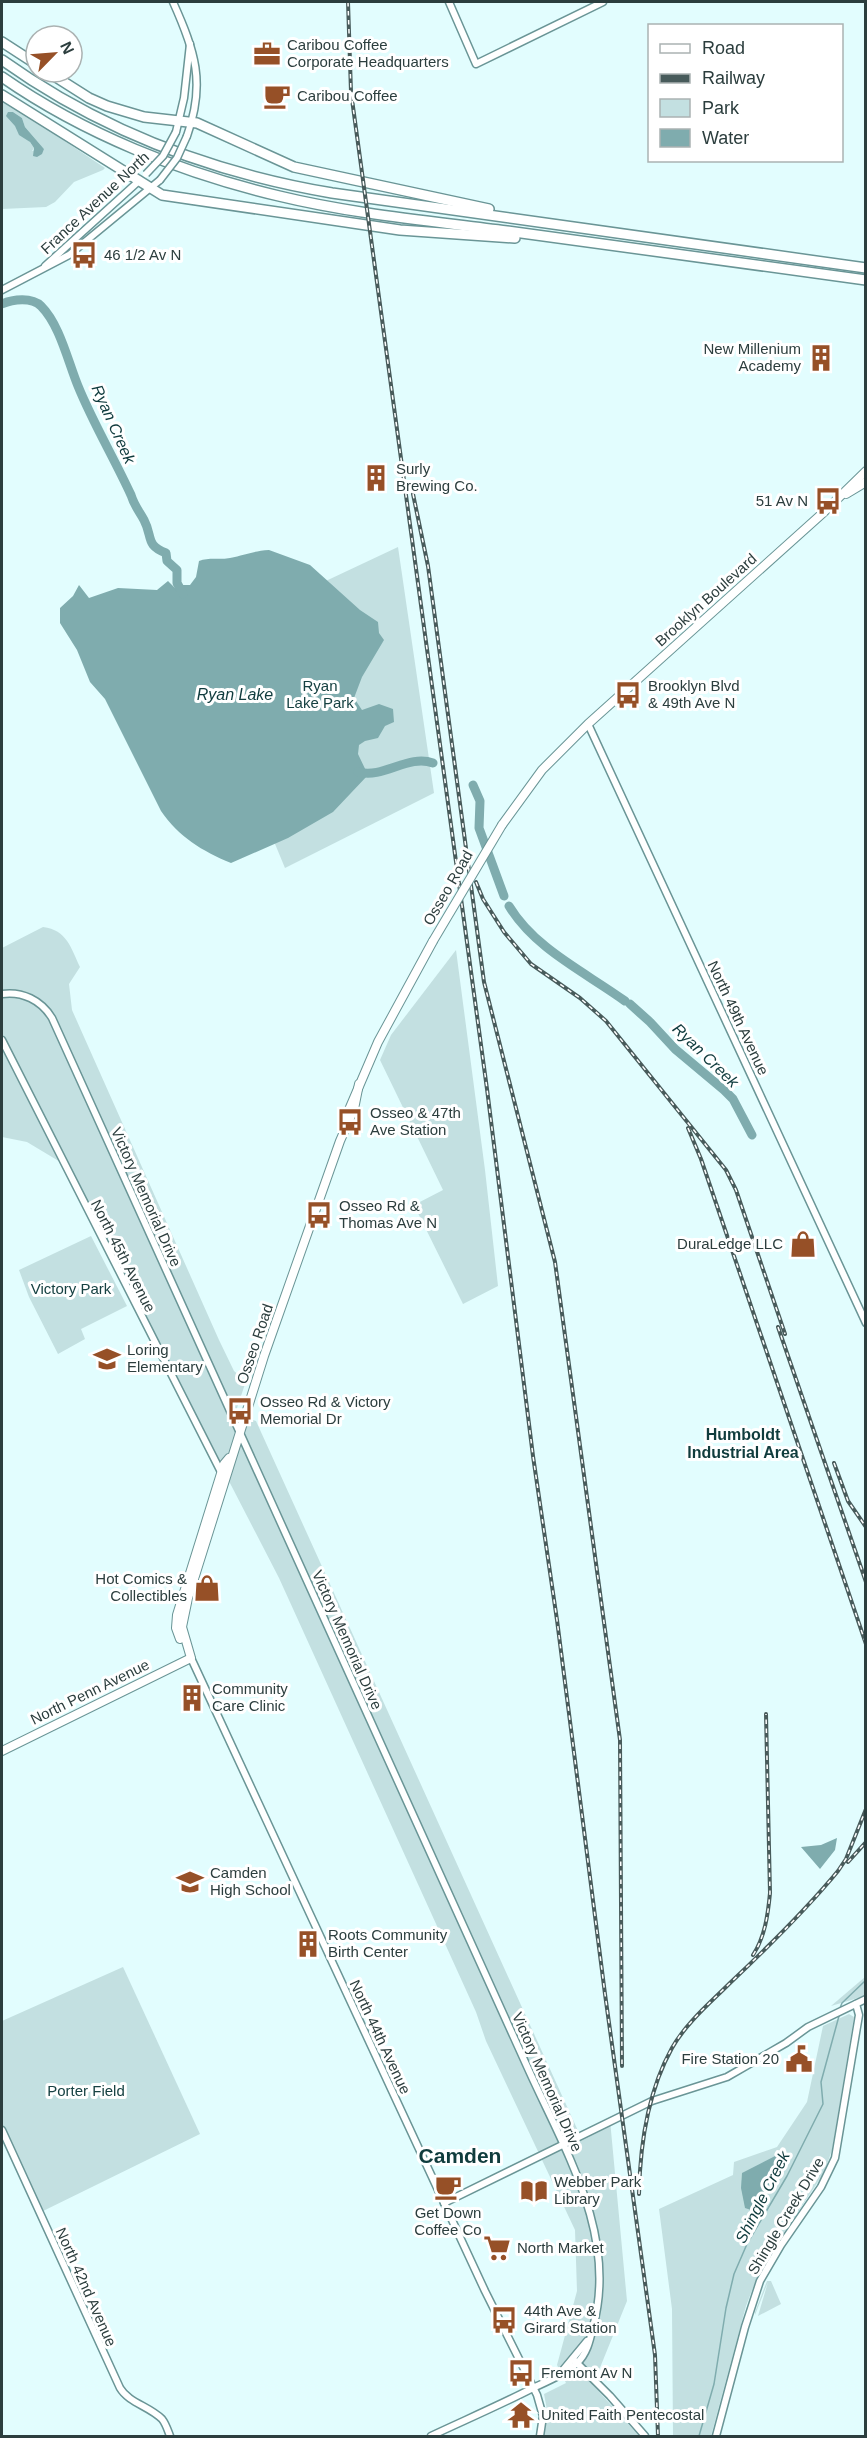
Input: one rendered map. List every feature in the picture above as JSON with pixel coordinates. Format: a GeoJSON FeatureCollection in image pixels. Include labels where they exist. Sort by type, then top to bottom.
{"type":"FeatureCollection","features":[{"type":"Feature","properties":{"kind":"highway"},"geometry":{"type":"LineString","coordinates":[[2,42],[24,56]]}},
{"type":"Feature","properties":{"kind":"highway"},"geometry":{"type":"LineString","coordinates":[[2,60],[52,92],[116,127],[173,152],[289,186],[864,267]]}},
{"type":"Feature","properties":{"kind":"highway"},"geometry":{"type":"LineString","coordinates":[[2,77],[97,132],[178,166],[233,184],[315,204],[866,280]]}},
{"type":"Feature","properties":{"kind":"highway"},"geometry":{"type":"LineString","coordinates":[[69,84],[107,106],[144,117],[192,122],[294,167],[489,209],[508,217]]}},
{"type":"Feature","properties":{"kind":"highway"},"geometry":{"type":"LineString","coordinates":[[2,95],[138,182],[168,197],[400,230],[574,241]]}},
{"type":"Feature","properties":{"kind":"main road","name":"Brooklyn Boulevard"},"geometry":{"type":"LineString","coordinates":[[588,724],[842,496],[866,471]]}},
{"type":"Feature","properties":{"kind":"main road","name":"Brooklyn Boulevard"},"geometry":{"type":"LineString","coordinates":[[842,496],[866,482]]}},
{"type":"Feature","properties":{"kind":"main road","name":"Osseo Road"},"geometry":{"type":"LineString","coordinates":[[190,1658],[176,1628],[177,1615],[223,1477],[224,1464],[232,1454],[340,1141],[340,1130],[359,1084],[396,1006],[502,825],[542,770],[588,724]]}},
{"type":"Feature","properties":{"kind":"main road","name":"North Penn Avenue"},"geometry":{"type":"LineString","coordinates":[[2,1751],[190,1658]]}},
{"type":"Feature","properties":{"kind":"street","name":"France Avenue North"},"geometry":{"type":"LineString","coordinates":[[2,290],[75,250],[151,189],[177,158],[188,136],[197,105],[198,76],[195,56],[173,2]]}},
{"type":"Feature","properties":{"kind":"street"},"geometry":{"type":"LineString","coordinates":[[449,2],[476,64],[603,2]]}},
{"type":"Feature","properties":{"kind":"street","name":"France Avenue North"},"geometry":{"type":"LineString","coordinates":[[40,271],[138,182],[163,156],[180,120],[190,44]]}},
{"type":"Feature","properties":{"kind":"street","name":"North 49th Avenue"},"geometry":{"type":"LineString","coordinates":[[588,724],[866,1323]]}},
{"type":"Feature","properties":{"kind":"street","name":"Victory Memorial Drive"},"geometry":{"type":"LineString","coordinates":[[2,994],[14,993],[30,998],[41,1005],[52,1018],[562,2145],[591,2216],[599,2252],[600,2300],[587,2350],[559,2375],[534,2388]]}},
{"type":"Feature","properties":{"kind":"street","name":"North 45th Avenue"},"geometry":{"type":"LineString","coordinates":[[2,1040],[223,1477]]}},
{"type":"Feature","properties":{"kind":"street","name":"North 44th Avenue"},"geometry":{"type":"LineString","coordinates":[[190,1658],[512,2348],[534,2388],[541,2405],[540,2436]]}},
{"type":"Feature","properties":{"kind":"street"},"geometry":{"type":"LineString","coordinates":[[444,2203],[652,2101],[727,2077],[832,2014],[866,1999]]}},
{"type":"Feature","properties":{"kind":"street","name":"Shingle Creek Drive"},"geometry":{"type":"LineString","coordinates":[[716,2436],[745,2327],[760,2281],[781,2245],[821,2187],[835,2158],[859,2015],[856,2004]]}},
{"type":"Feature","properties":{"kind":"street","name":"North 42nd Avenue"},"geometry":{"type":"LineString","coordinates":[[2,2130],[120,2388],[130,2399],[164,2421],[171,2436]]}},
{"type":"Feature","properties":{"kind":"street"},"geometry":{"type":"LineString","coordinates":[[575,2361],[645,2436]]}},
{"type":"Feature","properties":{"kind":"street"},"geometry":{"type":"LineString","coordinates":[[431,2436],[534,2388]]}},
{"type":"Feature","properties":{"kind":"green space"},"geometry":{"type":"Polygon","coordinates":[[[2,99],[105,168],[74,182],[55,202],[46,207],[2,209],[2,99]],[[13,112],[19,129],[34,148],[32,151],[44,149],[25,127],[22,118],[13,112]]]}},
{"type":"Feature","properties":{"kind":"green space","name":"Ryan Lake Park"},"geometry":{"type":"Polygon","coordinates":[[[398,547],[434,793],[285,868],[192,644],[398,547]]]}},
{"type":"Feature","properties":{"kind":"green space"},"geometry":{"type":"Polygon","coordinates":[[[43,927],[63,936],[80,967],[69,984],[72,1010],[219,1340],[234,1371],[246,1381],[235,1414],[256,1421],[579,2133],[610,2120],[627,2301],[593,2385],[639,2436],[544,2436],[547,2410],[544,2394],[566,2383],[557,2365],[577,2291],[575,2230],[486,2041],[476,2012],[279,1578],[136,1301],[62,1163],[27,1142],[2,1137],[2,948],[43,927]]]}},
{"type":"Feature","properties":{"kind":"green space"},"geometry":{"type":"Polygon","coordinates":[[[456,950],[498,1286],[463,1304],[414,1205],[443,1190],[380,1060],[391,1035],[456,950]]]}},
{"type":"Feature","properties":{"kind":"green space","name":"Victory Park"},"geometry":{"type":"Polygon","coordinates":[[[91,1236],[127,1306],[81,1329],[85,1339],[58,1354],[29,1297],[19,1270],[91,1236]]]}},
{"type":"Feature","properties":{"kind":"green space","name":"Porter Field"},"geometry":{"type":"Polygon","coordinates":[[[123,1967],[200,2134],[39,2213],[2,2129],[2,2021],[123,1967]]]}},
{"type":"Feature","properties":{"kind":"green space"},"geometry":{"type":"Polygon","coordinates":[[[865,1977],[865,1996],[831,2006],[865,1977]]]}},
{"type":"Feature","properties":{"kind":"green space"},"geometry":{"type":"Polygon","coordinates":[[[849,2014],[854,2017],[832,2150],[824,2173],[761,2267],[746,2306],[711,2436],[673,2436],[672,2309],[659,2209],[733,2175],[734,2162],[777,2147],[807,2102],[823,2026],[849,2014]]]}},
{"type":"Feature","properties":{"kind":"green space"},"geometry":{"type":"Polygon","coordinates":[[[767,2281],[771,2281],[781,2304],[758,2316],[768,2282],[755,2315],[755,2312],[767,2281]]]}},
{"type":"Feature","properties":{"kind":"water"},"geometry":{"type":"Polygon","coordinates":[[[8,112],[13,112],[22,118],[25,127],[44,149],[42,154],[37,157],[33,156],[34,148],[30,142],[19,135],[6,116],[8,112]]]}},
{"type":"Feature","properties":{"kind":"water","name":"Ryan Lake"},"geometry":{"type":"Polygon","coordinates":[[[269,550],[310,565],[360,610],[378,622],[379,633],[384,640],[362,677],[354,698],[362,710],[379,704],[393,709],[394,722],[385,726],[378,738],[359,745],[358,754],[368,775],[333,812],[288,838],[231,863],[183,836],[161,811],[105,699],[90,682],[77,650],[60,623],[60,608],[73,596],[79,585],[89,598],[118,588],[157,590],[168,581],[175,588],[178,585],[190,585],[196,577],[199,561],[230,558],[269,550]]]}},
{"type":"Feature","properties":{"kind":"water"},"geometry":{"type":"Polygon","coordinates":[[[837,1838],[835,1850],[820,1869],[801,1847],[821,1845],[837,1838]]]}},
{"type":"Feature","properties":{"kind":"water"},"geometry":{"type":"Polygon","coordinates":[[[779,2154],[781,2164],[779,2170],[751,2210],[745,2208],[741,2188],[742,2173],[779,2154]]]}},
{"type":"Feature","properties":{"kind":"waterway","name":"Ryan Creek"},"geometry":{"type":"LineString","coordinates":[[2,304],[17,300],[33,301],[48,314],[58,333],[84,400],[147,526],[150,540],[155,547],[166,553],[167,561],[177,570],[177,583],[183,594]]}},
{"type":"Feature","properties":{"kind":"waterway","name":"Ryan Creek"},"geometry":{"type":"LineString","coordinates":[[358,772],[377,772],[414,762],[433,763]]}},
{"type":"Feature","properties":{"kind":"waterway","name":"Ryan Creek"},"geometry":{"type":"LineString","coordinates":[[473,785],[480,801],[479,828],[504,896]]}},
{"type":"Feature","properties":{"kind":"waterway","name":"Ryan Creek"},"geometry":{"type":"LineString","coordinates":[[509,906],[532,935],[562,959],[625,1001]]}},
{"type":"Feature","properties":{"kind":"waterway","name":"Ryan Creek"},"geometry":{"type":"LineString","coordinates":[[630,1004],[675,1049],[733,1099],[752,1135]]}},
{"type":"Feature","properties":{"kind":"waterway","name":"Shingle Creek"},"geometry":{"type":"LineString","coordinates":[[840,2008],[842,2003],[866,1980]]}},
{"type":"Feature","properties":{"kind":"waterway","name":"Shingle Creek"},"geometry":{"type":"LineString","coordinates":[[699,2436],[714,2384],[734,2274],[747,2244],[787,2176],[823,2104],[821,2082],[839,2016]]}},
{"type":"Feature","properties":{"kind":"railway"},"geometry":{"type":"LineString","coordinates":[[348,2],[351,92],[487,1089],[533,1456],[655,2355],[658,2436]]}},
{"type":"Feature","properties":{"kind":"railway"},"geometry":{"type":"LineString","coordinates":[[413,494],[428,566],[484,982],[555,1262],[620,1740],[622,2066]]}},
{"type":"Feature","properties":{"kind":"railway"},"geometry":{"type":"LineString","coordinates":[[476,882],[483,899],[504,932],[531,964],[580,998],[606,1021],[726,1170],[736,1190],[785,1334]]}},
{"type":"Feature","properties":{"kind":"railway"},"geometry":{"type":"LineString","coordinates":[[688,1128],[701,1159],[866,1644]]}},
{"type":"Feature","properties":{"kind":"railway"},"geometry":{"type":"LineString","coordinates":[[778,1327],[866,1582]]}},
{"type":"Feature","properties":{"kind":"railway"},"geometry":{"type":"LineString","coordinates":[[834,1463],[848,1501],[866,1527]]}},
{"type":"Feature","properties":{"kind":"railway"},"geometry":{"type":"LineString","coordinates":[[753,1955],[763,1933],[770,1893],[766,1714]]}},
{"type":"Feature","properties":{"kind":"railway"},"geometry":{"type":"LineString","coordinates":[[639,2194],[641,2157],[651,2100],[672,2048],[699,2014],[786,1929],[838,1871],[846,1859],[866,1809]]}},
{"type":"Feature","properties":{"kind":"railway"},"geometry":{"type":"LineString","coordinates":[[848,1862],[866,1842]]}},
{"type":"Feature","properties":{"kind":"place","name":"Caribou Coffee Corporate Headquarters"},"geometry":{"type":"Point","coordinates":[267,54]}},
{"type":"Feature","properties":{"kind":"place","name":"Caribou Coffee"},"geometry":{"type":"Point","coordinates":[277,96]}},
{"type":"Feature","properties":{"kind":"place","name":"46 1/2 Av N"},"geometry":{"type":"Point","coordinates":[84,255]}},
{"type":"Feature","properties":{"kind":"place","name":"New Millenium Academy"},"geometry":{"type":"Point","coordinates":[821,358]}},
{"type":"Feature","properties":{"kind":"place","name":"Surly Brewing Co."},"geometry":{"type":"Point","coordinates":[376,478]}},
{"type":"Feature","properties":{"kind":"place","name":"51 Av N"},"geometry":{"type":"Point","coordinates":[828,501]}},
{"type":"Feature","properties":{"kind":"place","name":"Brooklyn Blvd & 49th Ave N"},"geometry":{"type":"Point","coordinates":[628,695]}},
{"type":"Feature","properties":{"kind":"place","name":"Osseo & 47th Ave Station"},"geometry":{"type":"Point","coordinates":[350,1122]}},
{"type":"Feature","properties":{"kind":"place","name":"Osseo Rd & Thomas Ave N"},"geometry":{"type":"Point","coordinates":[319,1215]}},
{"type":"Feature","properties":{"kind":"place","name":"DuraLedge LLC"},"geometry":{"type":"Point","coordinates":[803,1244]}},
{"type":"Feature","properties":{"kind":"place","name":"Loring Elementary"},"geometry":{"type":"Point","coordinates":[107,1359]}},
{"type":"Feature","properties":{"kind":"place","name":"Osseo Rd & Victory Memorial Dr"},"geometry":{"type":"Point","coordinates":[240,1411]}},
{"type":"Feature","properties":{"kind":"place","name":"Hot Comics & Collectibles"},"geometry":{"type":"Point","coordinates":[207,1588]}},
{"type":"Feature","properties":{"kind":"place","name":"Community Care Clinic"},"geometry":{"type":"Point","coordinates":[192,1698]}},
{"type":"Feature","properties":{"kind":"place","name":"Camden High School"},"geometry":{"type":"Point","coordinates":[190,1882]}},
{"type":"Feature","properties":{"kind":"place","name":"Roots Community Birth Center"},"geometry":{"type":"Point","coordinates":[308,1944]}},
{"type":"Feature","properties":{"kind":"place","name":"Fire Station 20"},"geometry":{"type":"Point","coordinates":[799,2059]}},
{"type":"Feature","properties":{"kind":"place","name":"Get Down Coffee Co"},"geometry":{"type":"Point","coordinates":[448,2187]}},
{"type":"Feature","properties":{"kind":"place","name":"Webber Park Library"},"geometry":{"type":"Point","coordinates":[534,2191]}},
{"type":"Feature","properties":{"kind":"place","name":"North Market"},"geometry":{"type":"Point","coordinates":[497,2248]}},
{"type":"Feature","properties":{"kind":"place","name":"44th Ave & Girard Station"},"geometry":{"type":"Point","coordinates":[504,2320]}},
{"type":"Feature","properties":{"kind":"place","name":"Fremont Av N"},"geometry":{"type":"Point","coordinates":[521,2373]}},
{"type":"Feature","properties":{"kind":"place","name":"United Faith Pentecostal"},"geometry":{"type":"Point","coordinates":[521,2415]}},
{"type":"Feature","properties":{"kind":"district","name":"Humboldt Industrial Area"},"geometry":{"type":"Point","coordinates":[743,1443]}},
{"type":"Feature","properties":{"kind":"district","name":"Camden"},"geometry":{"type":"Point","coordinates":[460,2156]}}]}
